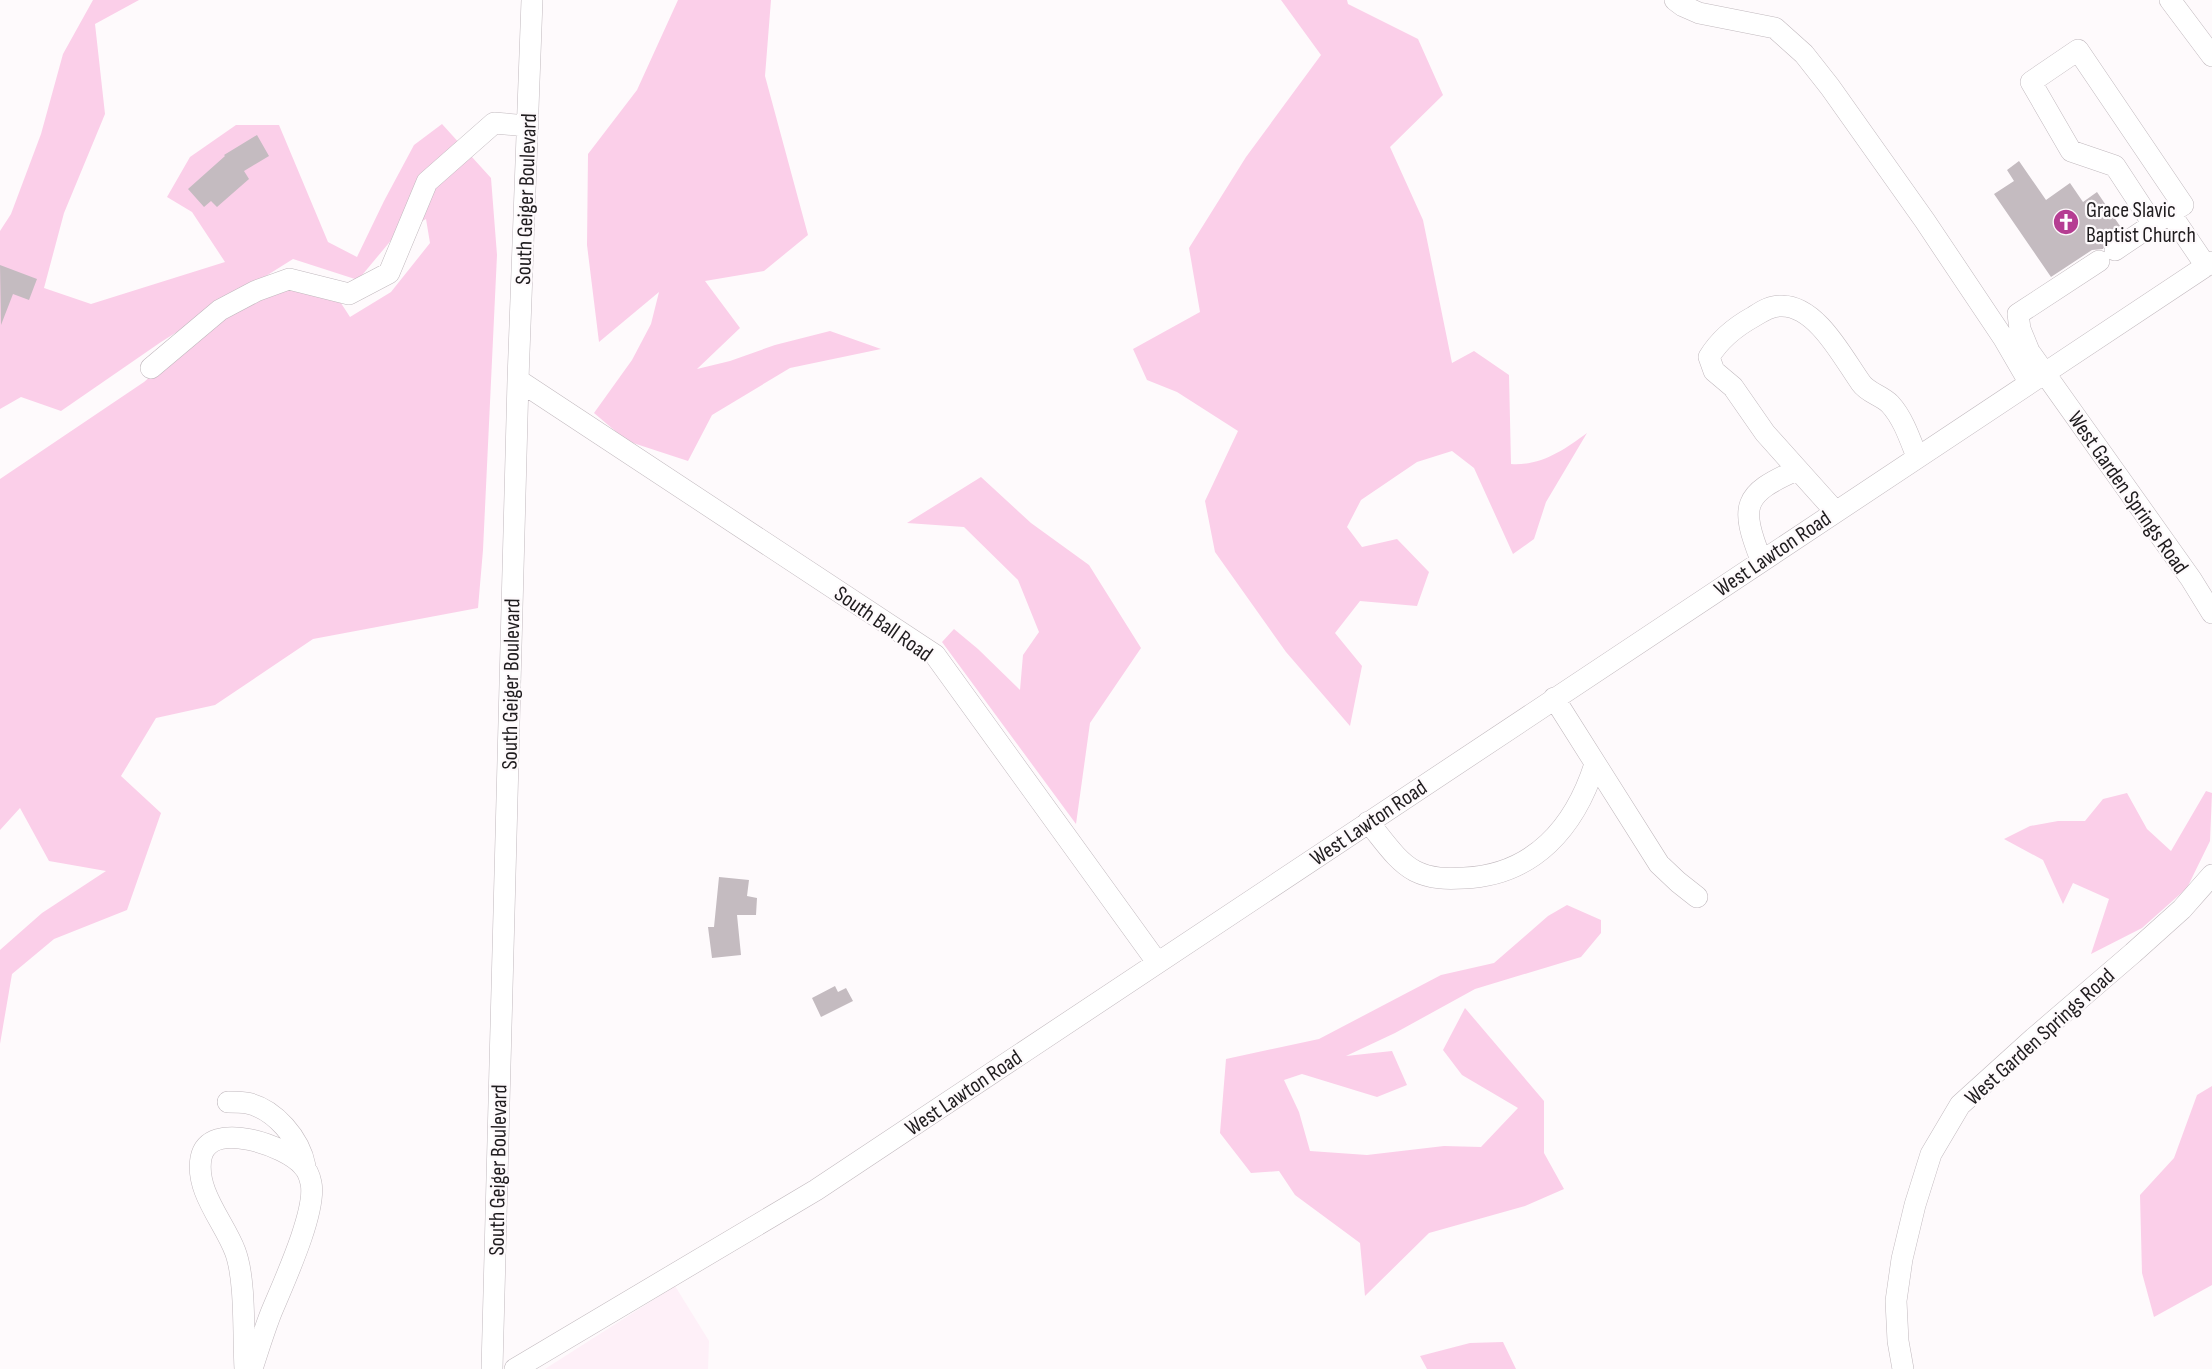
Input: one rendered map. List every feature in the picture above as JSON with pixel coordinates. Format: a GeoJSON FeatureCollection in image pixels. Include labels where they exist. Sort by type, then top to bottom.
{"type":"FeatureCollection","features":[{"type":"Feature","properties":{"kind":"street","name":"South Geiger Boulevard"},"geometry":{"type":"LineString","coordinates":[[492,1369],[518,380],[532,0]]}},
{"type":"Feature","properties":{"kind":"street"},"geometry":{"type":"LineString","coordinates":[[1675,0],[1699,13],[1775,28],[1804,54],[1925,221],[2004,339],[2036,377]]}},
{"type":"Feature","properties":{"kind":"street"},"geometry":{"type":"LineString","coordinates":[[2170,0],[2212,56]]}},
{"type":"Feature","properties":{"kind":"street"},"geometry":{"type":"LineString","coordinates":[[2036,377],[2020,328],[2018,314],[2161,219],[2183,205],[2079,50],[2031,82],[2071,151],[2115,166],[2161,219],[2209,264]]}},
{"type":"Feature","properties":{"kind":"street"},"geometry":{"type":"LineString","coordinates":[[151,368],[220,310],[256,291],[289,279],[349,294],[389,273],[427,182],[494,123],[528,126]]}},
{"type":"Feature","properties":{"kind":"street","name":"West Lawton Road"},"geometry":{"type":"LineString","coordinates":[[515,1369],[816,1190],[2209,264]]}},
{"type":"Feature","properties":{"kind":"street"},"geometry":{"type":"LineString","coordinates":[[1835,511],[1765,433],[1733,387],[1714,371],[1709,357],[1715,346],[1736,327],[1769,308],[1780,305],[1791,307],[1804,314],[1830,337],[1863,385],[1888,402],[1896,411],[1917,457]]}},
{"type":"Feature","properties":{"kind":"street","name":"West Garden Springs Road"},"geometry":{"type":"LineString","coordinates":[[2036,377],[2191,579],[2212,614]]}},
{"type":"Feature","properties":{"kind":"street","name":"South Ball Road"},"geometry":{"type":"LineString","coordinates":[[518,380],[935,655],[1157,962]]}},
{"type":"Feature","properties":{"kind":"street"},"geometry":{"type":"LineString","coordinates":[[1761,560],[1749,528],[1748,508],[1755,495],[1768,482],[1797,470]]}},
{"type":"Feature","properties":{"kind":"street"},"geometry":{"type":"LineString","coordinates":[[1554,698],[1659,864],[1697,897]]}},
{"type":"Feature","properties":{"kind":"street"},"geometry":{"type":"LineString","coordinates":[[1368,822],[1398,857],[1413,870],[1428,876],[1446,879],[1484,877],[1529,860],[1547,846],[1566,824],[1581,801],[1595,764]]}},
{"type":"Feature","properties":{"kind":"street","name":"West Garden Springs Road"},"geometry":{"type":"LineString","coordinates":[[1903,1369],[1898,1341],[1896,1301],[1902,1259],[1915,1205],[1931,1154],[1960,1105],[2182,909],[2212,875]]}},
{"type":"Feature","properties":{"kind":"street"},"geometry":{"type":"LineString","coordinates":[[228,1102],[246,1103],[259,1107],[278,1121],[295,1141],[303,1156],[311,1183],[312,1197],[308,1211],[252,1369]]}},
{"type":"Feature","properties":{"kind":"street"},"geometry":{"type":"LineString","coordinates":[[245,1369],[240,1272],[236,1253],[209,1200],[201,1176],[201,1159],[204,1150],[212,1143],[226,1137],[247,1138],[284,1151],[305,1167]]}},
{"type":"Feature","properties":{"kind":"shaded area"},"geometry":{"type":"Polygon","coordinates":[[[93,0],[139,0],[95,24],[105,114],[64,213],[44,288],[91,304],[225,262],[192,212],[167,197],[190,157],[236,125],[279,125],[328,242],[357,257],[414,145],[442,124],[491,178],[497,255],[483,550],[478,608],[313,639],[215,705],[156,718],[121,776],[161,813],[127,910],[54,939],[12,974],[0,1044],[0,950],[42,913],[106,871],[49,861],[20,808],[0,830],[0,479],[144,382],[215,322],[248,300],[296,288],[339,300],[350,317],[391,292],[430,243],[426,219],[393,238],[358,280],[293,259],[161,342],[61,411],[21,397],[0,409],[0,231],[11,214],[41,134],[63,54],[93,0]]]}},
{"type":"Feature","properties":{"kind":"shaded area"},"geometry":{"type":"Polygon","coordinates":[[[678,0],[771,0],[765,76],[808,235],[764,271],[705,281],[740,328],[697,369],[830,331],[881,349],[790,368],[712,415],[688,461],[627,441],[594,413],[632,360],[651,324],[659,292],[599,342],[587,245],[588,154],[637,90],[678,0]]]}},
{"type":"Feature","properties":{"kind":"shaded area"},"geometry":{"type":"Polygon","coordinates":[[[1281,0],[1347,0],[1348,4],[1418,39],[1443,95],[1390,147],[1423,220],[1452,363],[1474,351],[1509,375],[1511,464],[1522,464],[1552,456],[1587,433],[1546,502],[1534,539],[1513,554],[1474,468],[1452,451],[1417,462],[1361,500],[1347,527],[1362,547],[1397,539],[1429,572],[1417,606],[1360,601],[1335,633],[1362,666],[1350,726],[1286,652],[1215,552],[1205,501],[1238,431],[1177,392],[1147,380],[1133,349],[1200,312],[1189,248],[1246,157],[1321,55],[1281,0]]]}},
{"type":"Feature","properties":{"kind":"shaded area"},"geometry":{"type":"Polygon","coordinates":[[[981,477],[1031,523],[1089,565],[1141,648],[1090,723],[1076,824],[942,642],[954,629],[1020,690],[1023,655],[1039,632],[1018,580],[964,527],[907,523],[981,477]]]}},
{"type":"Feature","properties":{"kind":"shaded area"},"geometry":{"type":"Polygon","coordinates":[[[2206,791],[2212,793],[2210,841],[2187,888],[2142,928],[2091,954],[2109,899],[2073,883],[2063,904],[2043,860],[2004,839],[2030,826],[2058,821],[2085,821],[2103,799],[2127,793],[2147,829],[2171,851],[2206,791]]]}},
{"type":"Feature","properties":{"kind":"shaded area"},"geometry":{"type":"Polygon","coordinates":[[[1567,905],[1601,920],[1601,933],[1581,957],[1475,989],[1395,1033],[1346,1056],[1392,1051],[1407,1085],[1377,1097],[1302,1074],[1284,1080],[1299,1112],[1310,1151],[1367,1155],[1444,1146],[1481,1147],[1518,1108],[1462,1075],[1443,1050],[1465,1008],[1544,1101],[1544,1153],[1564,1189],[1525,1206],[1429,1233],[1365,1296],[1360,1243],[1295,1195],[1279,1171],[1251,1173],[1220,1133],[1226,1059],[1319,1039],[1441,975],[1494,963],[1548,916],[1567,905]]]}},
{"type":"Feature","properties":{"kind":"shaded area"},"geometry":{"type":"Polygon","coordinates":[[[2212,1086],[2212,1285],[2154,1317],[2142,1273],[2140,1195],[2174,1158],[2197,1095],[2212,1086]]]}},
{"type":"Feature","properties":{"kind":"shaded area"},"geometry":{"type":"Polygon","coordinates":[[[675,1286],[709,1341],[708,1369],[545,1369],[675,1286]]]}},
{"type":"Feature","properties":{"kind":"shaded area"},"geometry":{"type":"Polygon","coordinates":[[[1503,1342],[1516,1369],[1427,1369],[1420,1356],[1470,1343],[1503,1342]]]}},
{"type":"Feature","properties":{"kind":"building"},"geometry":{"type":"Polygon","coordinates":[[[257,135],[269,156],[244,171],[249,179],[217,207],[211,201],[204,207],[188,189],[224,155],[257,135]]]}},
{"type":"Feature","properties":{"kind":"building","name":"Grace Slavic Baptist Church"},"geometry":{"type":"Polygon","coordinates":[[[2019,161],[2046,200],[2070,183],[2083,202],[2097,192],[2120,226],[2106,236],[2108,239],[2103,249],[2092,250],[2051,277],[1994,194],[2014,181],[2007,170],[2019,161]]]}},
{"type":"Feature","properties":{"kind":"building"},"geometry":{"type":"Polygon","coordinates":[[[0,265],[37,279],[29,300],[13,294],[1,325],[0,265]]]}},
{"type":"Feature","properties":{"kind":"building"},"geometry":{"type":"Polygon","coordinates":[[[719,877],[749,880],[747,896],[757,898],[756,915],[737,915],[741,955],[712,958],[708,927],[714,927],[719,877]]]}},
{"type":"Feature","properties":{"kind":"building"},"geometry":{"type":"Polygon","coordinates":[[[835,986],[838,992],[846,988],[853,1001],[821,1017],[812,998],[835,986]]]}},
{"type":"Feature","properties":{"kind":"place","name":"Grace Slavic Baptist Church"},"geometry":{"type":"Point","coordinates":[2066,222]}}]}
